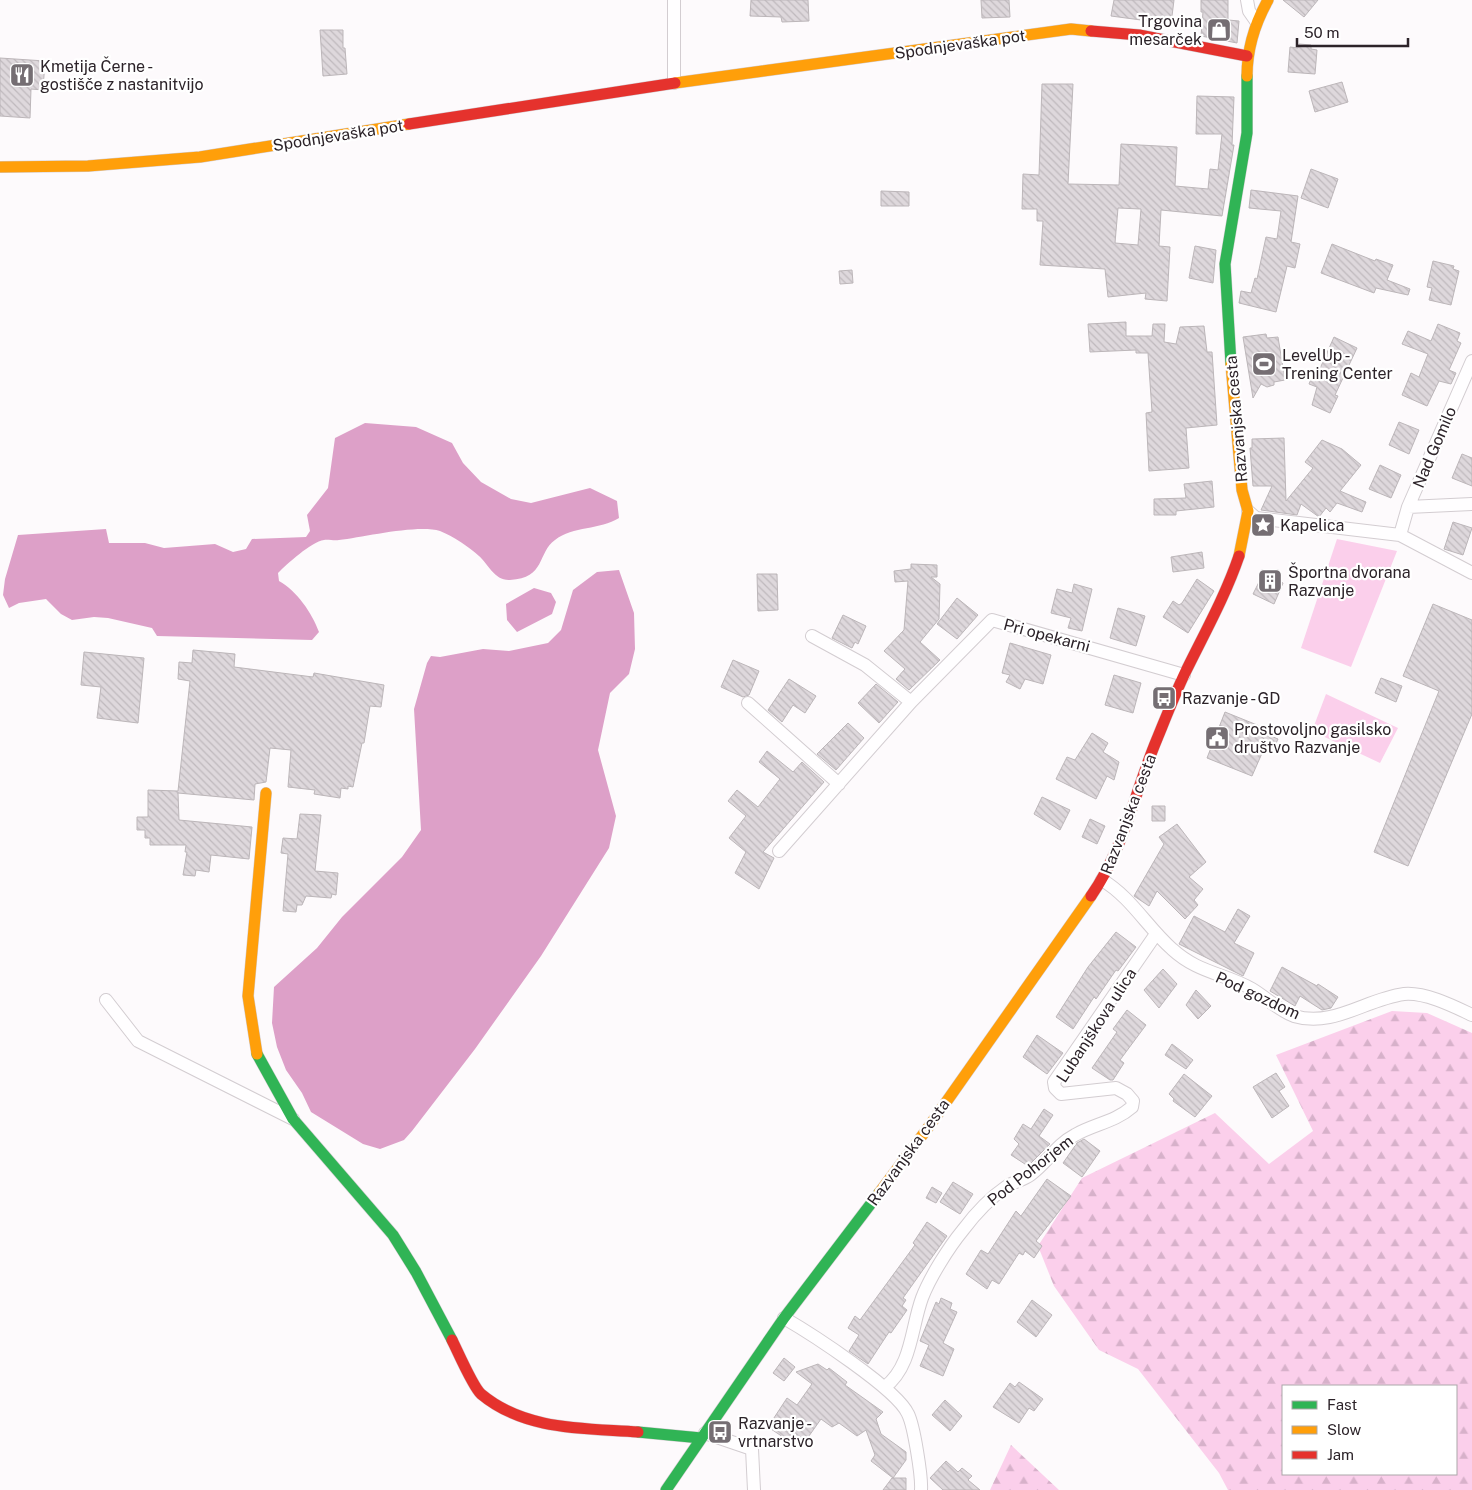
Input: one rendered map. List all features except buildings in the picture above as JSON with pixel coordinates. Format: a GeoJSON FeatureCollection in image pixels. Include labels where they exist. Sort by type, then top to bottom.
{"type":"FeatureCollection","features":[{"type":"Feature","properties":{"kind":"street"},"geometry":{"type":"LineString","coordinates":[[674,0],[674,83]]}},
{"type":"Feature","properties":{"kind":"street"},"geometry":{"type":"LineString","coordinates":[[1247,0],[1248,11],[1256,21]]}},
{"type":"Feature","properties":{"kind":"street","name":"Razvanjska cesta"},"geometry":{"type":"LineString","coordinates":[[666,1490],[784,1318],[930,1125],[1102,880],[1130,815],[1155,744],[1184,675],[1228,588],[1252,514],[1242,490],[1224,264],[1247,133],[1247,56],[1256,21],[1268,0]]}},
{"type":"Feature","properties":{"kind":"street","name":"Spodnjevaška pot"},"geometry":{"type":"LineString","coordinates":[[0,166],[88,166],[200,157],[674,83],[1071,29],[1139,35],[1247,56]]}},
{"type":"Feature","properties":{"kind":"street","name":"Nad Gomilo"},"geometry":{"type":"LineString","coordinates":[[1400,535],[1408,507],[1472,361]]}},
{"type":"Feature","properties":{"kind":"street"},"geometry":{"type":"LineString","coordinates":[[1408,507],[1472,504]]}},
{"type":"Feature","properties":{"kind":"street"},"geometry":{"type":"LineString","coordinates":[[1252,514],[1400,535],[1472,573]]}},
{"type":"Feature","properties":{"kind":"street","name":"Pri opekarni"},"geometry":{"type":"LineString","coordinates":[[780,851],[911,702],[992,620],[1184,675]]}},
{"type":"Feature","properties":{"kind":"street"},"geometry":{"type":"LineString","coordinates":[[812,636],[865,665],[911,702]]}},
{"type":"Feature","properties":{"kind":"street"},"geometry":{"type":"LineString","coordinates":[[748,703],[839,784]]}},
{"type":"Feature","properties":{"kind":"street"},"geometry":{"type":"LineString","coordinates":[[266,793],[248,996],[256,1053],[293,1119],[393,1235],[416,1272],[480,1393],[516,1415],[542,1424],[703,1436],[752,1449],[754,1490]]}},
{"type":"Feature","properties":{"kind":"street","name":"Pod gozdom"},"geometry":{"type":"LineString","coordinates":[[1102,880],[1134,907],[1156,934],[1188,963],[1252,989],[1273,1005],[1294,1015],[1322,1019],[1343,1014],[1375,1000],[1406,994],[1441,1000],[1472,1015]]}},
{"type":"Feature","properties":{"kind":"street","name":"Lubanjškova ulica"},"geometry":{"type":"LineString","coordinates":[[1116,1088],[1060,1094],[1055,1088],[1054,1082],[1156,934]]}},
{"type":"Feature","properties":{"kind":"street"},"geometry":{"type":"LineString","coordinates":[[106,1000],[138,1041],[293,1119]]}},
{"type":"Feature","properties":{"kind":"street","name":"Pod Pohorjem"},"geometry":{"type":"LineString","coordinates":[[885,1387],[896,1379],[906,1357],[922,1298],[962,1231],[1007,1186],[1030,1175],[1059,1144],[1076,1134],[1121,1116],[1132,1107],[1133,1101],[1127,1094],[1116,1088]]}},
{"type":"Feature","properties":{"kind":"street"},"geometry":{"type":"LineString","coordinates":[[784,1318],[885,1387],[908,1414],[922,1478],[921,1490]]}},
{"type":"Feature","properties":{"kind":"green space"},"geometry":{"type":"Polygon","coordinates":[[[1337,539],[1397,551],[1351,667],[1301,648],[1337,539]]]}},
{"type":"Feature","properties":{"kind":"green space"},"geometry":{"type":"Polygon","coordinates":[[[1326,694],[1398,728],[1380,763],[1312,731],[1326,694]]]}},
{"type":"Feature","properties":{"kind":"green space"},"geometry":{"type":"Polygon","coordinates":[[[1392,1011],[1427,1013],[1472,1033],[1472,1490],[1228,1490],[1219,1473],[1138,1369],[1099,1350],[1054,1286],[1038,1246],[1082,1178],[1215,1113],[1269,1164],[1313,1131],[1276,1055],[1392,1011]]]}},
{"type":"Feature","properties":{"kind":"green space"},"geometry":{"type":"Polygon","coordinates":[[[1011,1445],[1059,1490],[990,1490],[1011,1445]]]}},
{"type":"Feature","properties":{"kind":"shaded area"},"geometry":{"type":"Polygon","coordinates":[[[365,423],[416,427],[452,443],[463,463],[481,482],[511,499],[531,503],[590,488],[617,501],[619,518],[604,525],[570,532],[562,536],[549,545],[539,564],[530,575],[510,580],[505,580],[496,575],[471,549],[440,531],[430,529],[405,530],[319,542],[300,554],[278,573],[279,581],[298,597],[312,617],[319,632],[312,640],[157,636],[152,628],[108,618],[94,617],[72,620],[61,614],[46,599],[19,603],[9,608],[3,595],[5,579],[18,535],[106,529],[109,543],[145,543],[164,548],[215,544],[233,552],[246,549],[252,539],[306,537],[310,531],[307,515],[328,488],[335,438],[365,423]]]}},
{"type":"Feature","properties":{"kind":"shaded area"},"geometry":{"type":"Polygon","coordinates":[[[619,570],[634,613],[635,649],[629,674],[610,693],[598,750],[616,816],[609,848],[541,956],[475,1049],[412,1131],[404,1140],[380,1149],[363,1144],[311,1112],[302,1093],[286,1070],[277,1047],[272,1023],[274,987],[317,948],[342,917],[402,857],[421,830],[414,709],[427,663],[431,656],[440,657],[483,649],[509,651],[548,643],[561,630],[573,590],[597,572],[619,570]]]}},
{"type":"Feature","properties":{"kind":"shaded area"},"geometry":{"type":"Polygon","coordinates":[[[534,588],[551,593],[556,602],[552,614],[517,632],[507,620],[506,604],[534,588]]]}},
{"type":"Feature","properties":{"kind":"traffic: fast"},"geometry":{"type":"LineString","coordinates":[[1231,364],[1225,264],[1247,133],[1247,76]]}},
{"type":"Feature","properties":{"kind":"traffic: fast"},"geometry":{"type":"LineString","coordinates":[[257,1054],[293,1119],[393,1235],[416,1272],[452,1340]]}},
{"type":"Feature","properties":{"kind":"traffic: fast"},"geometry":{"type":"LineString","coordinates":[[666,1490],[784,1318],[879,1193]]}},
{"type":"Feature","properties":{"kind":"traffic: fast"},"geometry":{"type":"LineString","coordinates":[[638,1432],[701,1438]]}},
{"type":"Feature","properties":{"kind":"traffic: slow"},"geometry":{"type":"LineString","coordinates":[[1247,76],[1248,56],[1252,37],[1268,0]]}},
{"type":"Feature","properties":{"kind":"traffic: slow"},"geometry":{"type":"LineString","coordinates":[[675,83],[1071,29],[1091,31]]}},
{"type":"Feature","properties":{"kind":"traffic: slow"},"geometry":{"type":"LineString","coordinates":[[0,167],[88,166],[200,157],[409,124]]}},
{"type":"Feature","properties":{"kind":"traffic: slow"},"geometry":{"type":"LineString","coordinates":[[1231,364],[1242,490],[1248,511],[1239,556]]}},
{"type":"Feature","properties":{"kind":"traffic: slow"},"geometry":{"type":"LineString","coordinates":[[257,1054],[248,996],[266,793]]}},
{"type":"Feature","properties":{"kind":"traffic: slow"},"geometry":{"type":"LineString","coordinates":[[879,1193],[930,1125],[1091,896]]}},
{"type":"Feature","properties":{"kind":"traffic: jam"},"geometry":{"type":"LineString","coordinates":[[1091,31],[1139,35],[1247,56]]}},
{"type":"Feature","properties":{"kind":"traffic: jam"},"geometry":{"type":"LineString","coordinates":[[409,124],[675,83]]}},
{"type":"Feature","properties":{"kind":"traffic: jam"},"geometry":{"type":"LineString","coordinates":[[1091,896],[1121,839],[1149,759],[1171,706],[1185,673],[1221,601],[1239,556]]}},
{"type":"Feature","properties":{"kind":"traffic: jam"},"geometry":{"type":"LineString","coordinates":[[452,1340],[478,1390],[498,1406],[517,1415],[556,1425],[638,1432]]}},
{"type":"Feature","properties":{"kind":"place","name":"Trgovina mesarček"},"geometry":{"type":"Point","coordinates":[1219,30]}},
{"type":"Feature","properties":{"kind":"place","name":"Kmetija Černe - gostišče z nastanitvijo"},"geometry":{"type":"Point","coordinates":[22,75]}},
{"type":"Feature","properties":{"kind":"place","name":"LevelUp - Trening Center"},"geometry":{"type":"Point","coordinates":[1264,364]}},
{"type":"Feature","properties":{"kind":"place","name":"Kapelica"},"geometry":{"type":"Point","coordinates":[1263,525]}},
{"type":"Feature","properties":{"kind":"place","name":"Športna dvorana Razvanje"},"geometry":{"type":"Point","coordinates":[1270,581]}},
{"type":"Feature","properties":{"kind":"place","name":"Razvanje - GD"},"geometry":{"type":"Point","coordinates":[1164,698]}},
{"type":"Feature","properties":{"kind":"place","name":"Prostovoljno gasilsko društvo Razvanje"},"geometry":{"type":"Point","coordinates":[1217,738]}},
{"type":"Feature","properties":{"kind":"place","name":"Razvanje - vrtnarstvo"},"geometry":{"type":"Point","coordinates":[720,1432]}}]}
